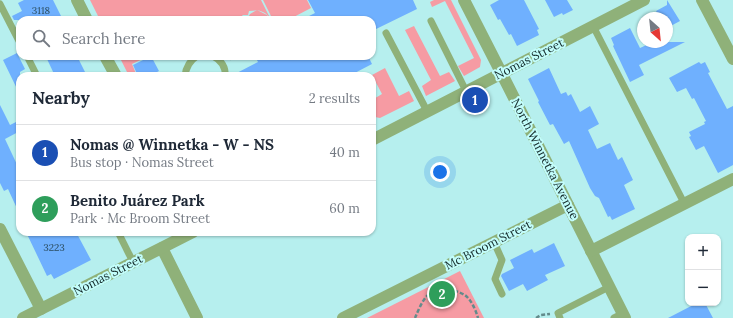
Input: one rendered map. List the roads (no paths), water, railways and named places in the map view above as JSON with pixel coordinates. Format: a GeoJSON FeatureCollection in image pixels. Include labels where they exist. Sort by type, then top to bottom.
{"type":"FeatureCollection","features":[{"type":"Feature","properties":{"kind":"street"},"geometry":{"type":"LineString","coordinates":[[77,0],[85,16]]}},
{"type":"Feature","properties":{"kind":"street","name":"North Winnetka Avenue"},"geometry":{"type":"LineString","coordinates":[[464,0],[609,287],[620,316]]}},
{"type":"Feature","properties":{"kind":"street","name":"Nomas Street"},"geometry":{"type":"LineString","coordinates":[[376,138],[644,0]]}},
{"type":"Feature","properties":{"kind":"street"},"geometry":{"type":"LineString","coordinates":[[702,0],[733,59]]}},
{"type":"Feature","properties":{"kind":"street"},"geometry":{"type":"LineString","coordinates":[[107,60],[114,72]]}},
{"type":"Feature","properties":{"kind":"street"},"geometry":{"type":"LineString","coordinates":[[591,251],[733,179]]}},
{"type":"Feature","properties":{"kind":"street","name":"Mc Broom Street"},"geometry":{"type":"LineString","coordinates":[[343,318],[568,205]]}},
{"type":"Feature","properties":{"kind":"street"},"geometry":{"type":"LineString","coordinates":[[0,229],[41,309]]}},
{"type":"Feature","properties":{"kind":"street","name":"Nomas Street"},"geometry":{"type":"LineString","coordinates":[[23,318],[184,236]]}},
{"type":"Feature","properties":{"kind":"street"},"geometry":{"type":"LineString","coordinates":[[162,248],[197,318]]}},
{"type":"Feature","properties":{"kind":"lane"},"geometry":{"type":"LineString","coordinates":[[0,4],[16,35]]}},
{"type":"Feature","properties":{"kind":"lane"},"geometry":{"type":"LineString","coordinates":[[431,22],[466,91]]}},
{"type":"Feature","properties":{"kind":"lane"},"geometry":{"type":"LineString","coordinates":[[593,26],[684,203]]}},
{"type":"Feature","properties":{"kind":"lane"},"geometry":{"type":"LineString","coordinates":[[386,33],[427,111]]}},
{"type":"Feature","properties":{"kind":"lane"},"geometry":{"type":"LineString","coordinates":[[29,60],[35,72]]}},
{"type":"Feature","properties":{"kind":"lane"},"geometry":{"type":"LineString","coordinates":[[186,72],[191,60]]}},
{"type":"Feature","properties":{"kind":"lane"},"geometry":{"type":"LineString","coordinates":[[219,60],[223,65],[224,72]]}},
{"type":"Feature","properties":{"kind":"lane"},"geometry":{"type":"LineString","coordinates":[[120,236],[133,262]]}},
{"type":"Feature","properties":{"kind":"lane"},"geometry":{"type":"LineString","coordinates":[[494,242],[502,260],[495,279],[502,294]]}},
{"type":"Feature","properties":{"kind":"lane"},"geometry":{"type":"LineString","coordinates":[[559,316],[609,287]]}},
{"type":"Feature","properties":{"kind":"place","name":"Nomas @ Winnetka - W - NS"},"geometry":{"type":"Point","coordinates":[475,100]}},
{"type":"Feature","properties":{"kind":"place","name":"Benito Juárez Park"},"geometry":{"type":"Point","coordinates":[442,294]}}]}
